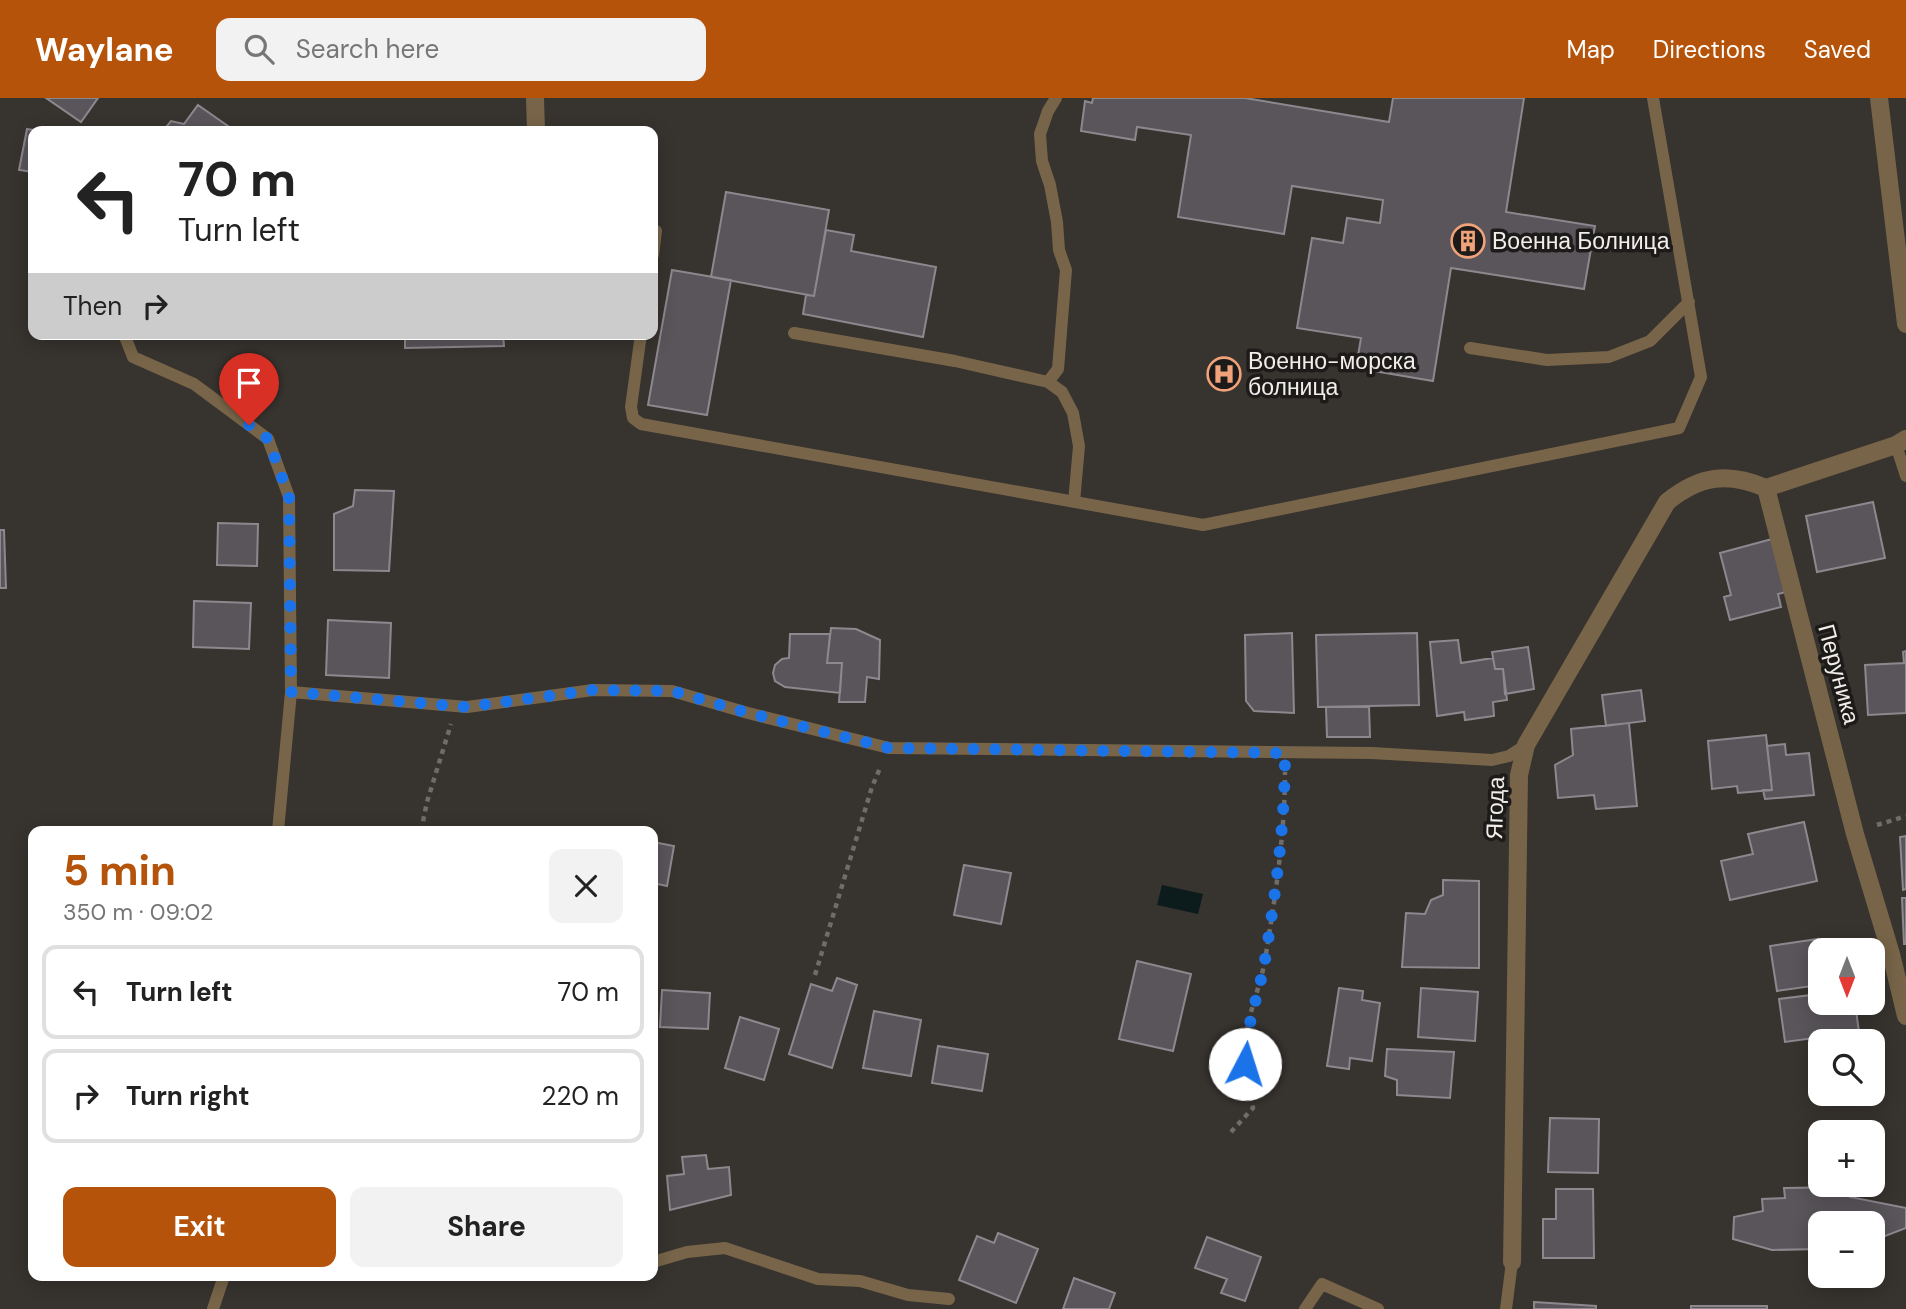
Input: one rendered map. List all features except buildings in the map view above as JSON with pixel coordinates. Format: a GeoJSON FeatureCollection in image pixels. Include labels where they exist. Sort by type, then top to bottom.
{"type":"FeatureCollection","features":[{"type":"Feature","properties":{"kind":"street"},"geometry":{"type":"LineString","coordinates":[[536,98],[536,126]]}},
{"type":"Feature","properties":{"kind":"street"},"geometry":{"type":"LineString","coordinates":[[1880,98],[1901,239],[1906,324]]}},
{"type":"Feature","properties":{"kind":"street"},"geometry":{"type":"LineString","coordinates":[[1766,488],[1901,442]]}},
{"type":"Feature","properties":{"kind":"street","name":"Ягода"},"geometry":{"type":"LineString","coordinates":[[1512,1262],[1519,775],[1526,745],[1667,502],[1684,488],[1718,477],[1745,480],[1766,488]]}},
{"type":"Feature","properties":{"kind":"street","name":"Перуника"},"geometry":{"type":"LineString","coordinates":[[1766,488],[1855,834],[1891,954],[1906,1016]]}},
{"type":"Feature","properties":{"kind":"lane"},"geometry":{"type":"LineString","coordinates":[[1048,382],[1058,369],[1066,270],[1059,250],[1057,222],[1042,160],[1040,134],[1056,98]]}},
{"type":"Feature","properties":{"kind":"lane"},"geometry":{"type":"LineString","coordinates":[[640,340],[631,407],[633,418],[641,424],[1203,524],[1679,428],[1701,377],[1653,98]]}},
{"type":"Feature","properties":{"kind":"lane"},"geometry":{"type":"LineString","coordinates":[[1469,348],[1547,360],[1609,357],[1650,341],[1689,302]]}},
{"type":"Feature","properties":{"kind":"lane"},"geometry":{"type":"LineString","coordinates":[[794,333],[955,361],[1048,382],[1062,393],[1073,414],[1079,446],[1074,502]]}},
{"type":"Feature","properties":{"kind":"lane"},"geometry":{"type":"LineString","coordinates":[[126,340],[133,357],[194,384],[268,439],[289,497],[291,692],[278,826]]}},
{"type":"Feature","properties":{"kind":"lane"},"geometry":{"type":"LineString","coordinates":[[1901,442],[1906,476]]}},
{"type":"Feature","properties":{"kind":"lane"},"geometry":{"type":"LineString","coordinates":[[291,692],[467,707],[593,690],[672,691],[889,748],[1372,753],[1492,760],[1509,756],[1526,745]]}},
{"type":"Feature","properties":{"kind":"lane"},"geometry":{"type":"LineString","coordinates":[[658,1261],[687,1252],[725,1248],[818,1279],[860,1281],[908,1295],[949,1299]]}},
{"type":"Feature","properties":{"kind":"lane"},"geometry":{"type":"LineString","coordinates":[[1506,1309],[1512,1262]]}},
{"type":"Feature","properties":{"kind":"lane"},"geometry":{"type":"LineString","coordinates":[[213,1309],[222,1281]]}},
{"type":"Feature","properties":{"kind":"lane"},"geometry":{"type":"LineString","coordinates":[[1305,1309],[1322,1284],[1377,1309]]}},
{"type":"Feature","properties":{"kind":"path"},"geometry":{"type":"LineString","coordinates":[[422,826],[457,706]]}},
{"type":"Feature","properties":{"kind":"path"},"geometry":{"type":"LineString","coordinates":[[816,975],[872,787],[889,748]]}},
{"type":"Feature","properties":{"kind":"path"},"geometry":{"type":"LineString","coordinates":[[1231,1132],[1253,1108],[1252,1090],[1245,1064],[1245,1043],[1264,962],[1277,873],[1285,753]]}},
{"type":"Feature","properties":{"kind":"shaded area"},"geometry":{"type":"Polygon","coordinates":[[[1162,885],[1203,894],[1198,914],[1157,905],[1162,885]]]}},
{"type":"Feature","properties":{"kind":"place","name":"Военна Болница"},"geometry":{"type":"Point","coordinates":[1468,241]}},
{"type":"Feature","properties":{"kind":"place","name":"Военно-морска болница"},"geometry":{"type":"Point","coordinates":[1224,374]}},
{"type":"Feature","properties":{"kind":"route"},"geometry":{"type":"LineString","coordinates":[[249,425],[268,439],[289,497],[291,692],[467,707],[593,690],[672,691],[889,748],[1285,753],[1280,848],[1264,962],[1245,1043],[1245,1064]]}}]}
